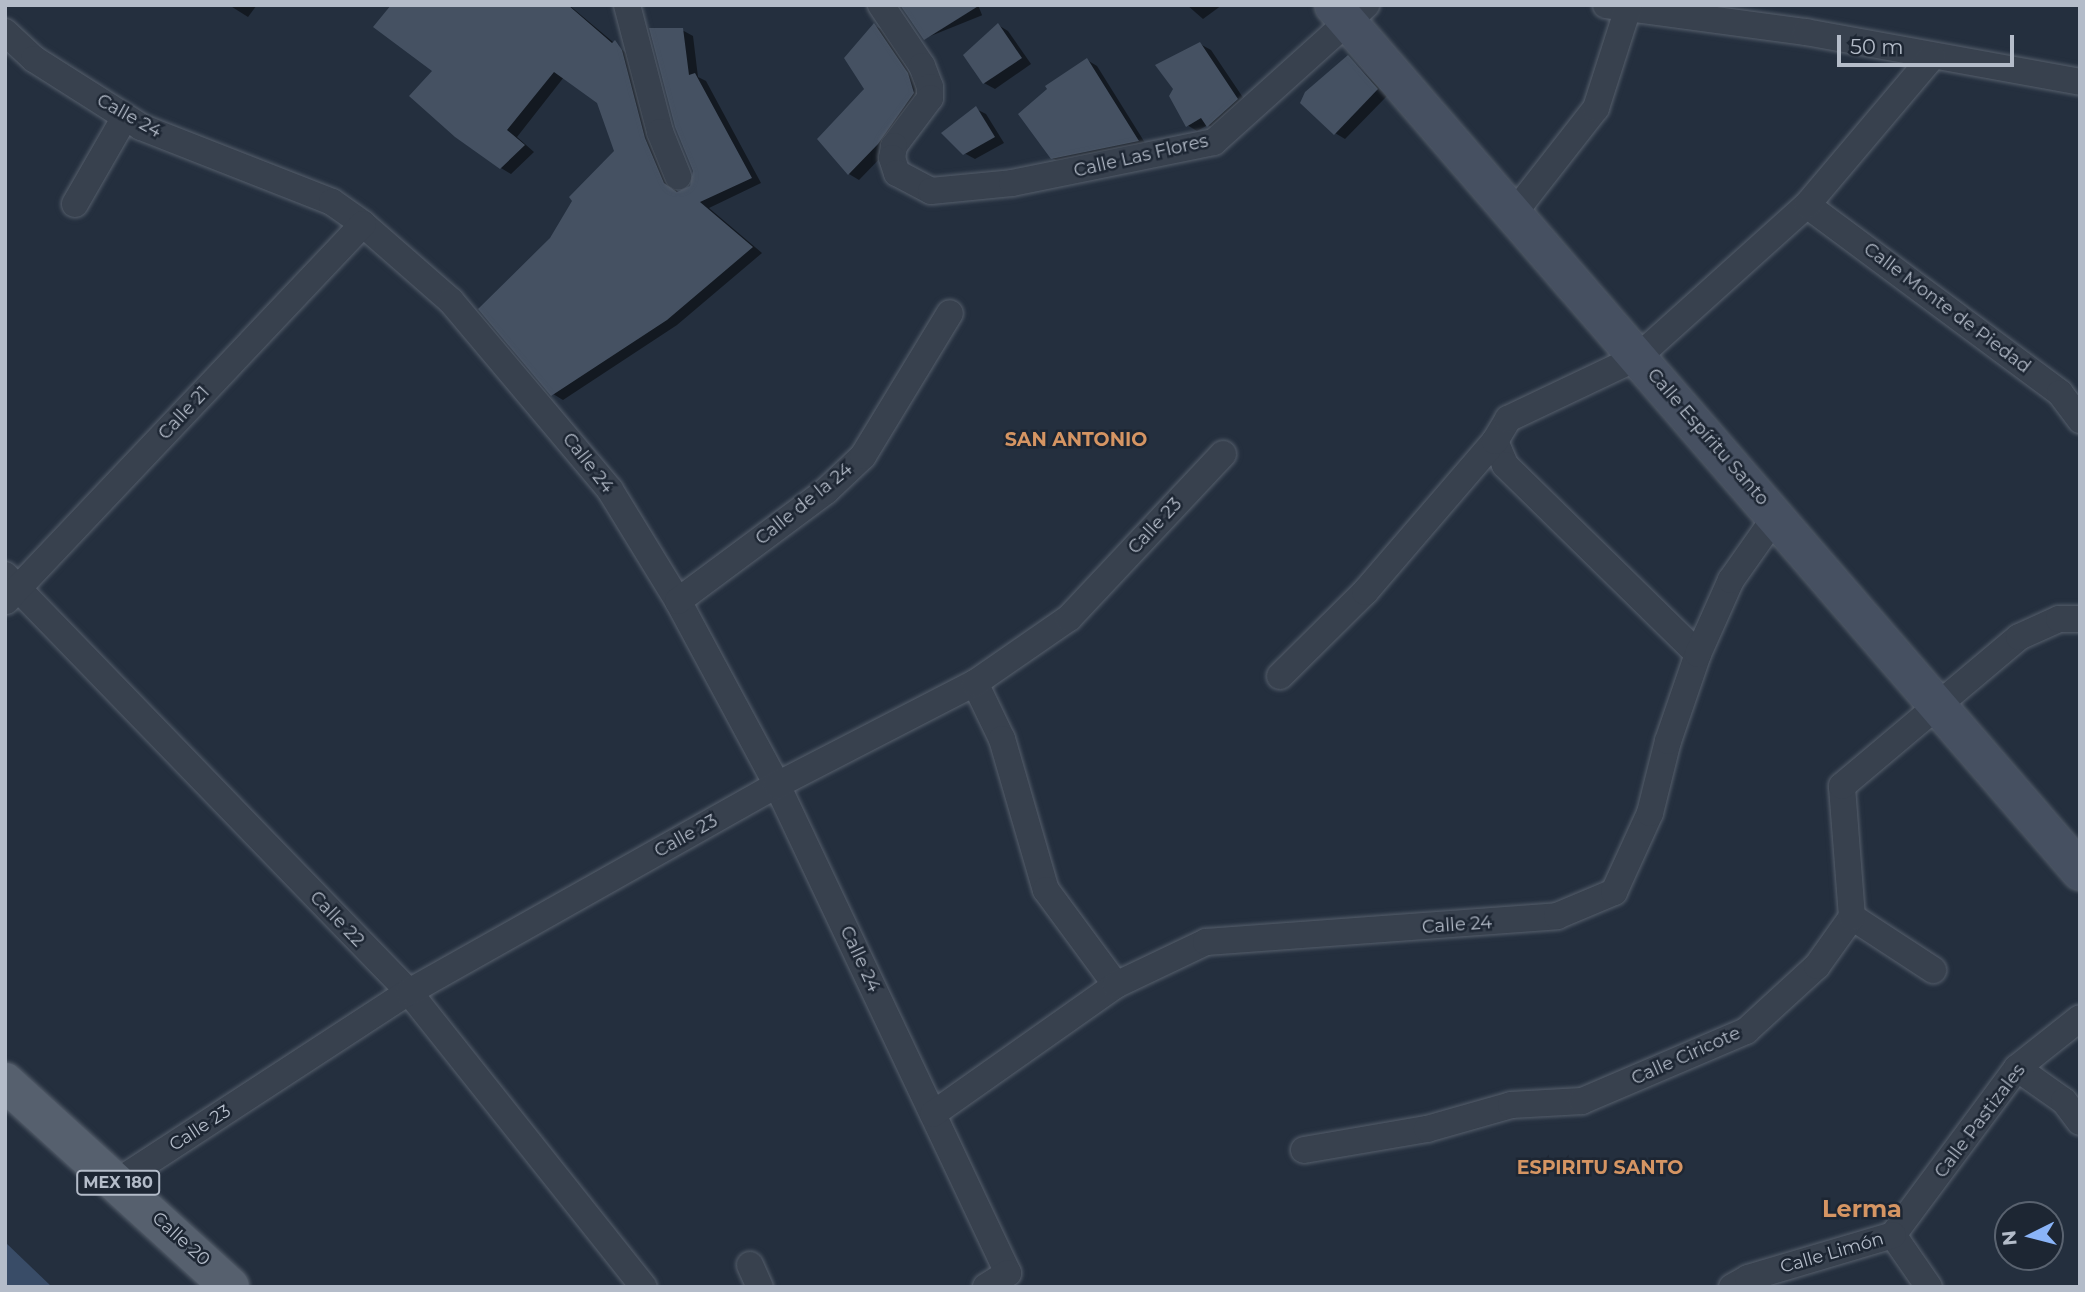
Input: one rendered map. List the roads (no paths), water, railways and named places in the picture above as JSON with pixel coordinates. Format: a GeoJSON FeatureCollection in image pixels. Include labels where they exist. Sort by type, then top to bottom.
{"type":"FeatureCollection","features":[{"type":"Feature","properties":{"kind":"main road","name":"Calle 20"},"geometry":{"type":"LineString","coordinates":[[5,1082],[230,1287]]}},
{"type":"Feature","properties":{"kind":"street"},"geometry":{"type":"LineString","coordinates":[[627,5],[660,132],[678,176]]}},
{"type":"Feature","properties":{"kind":"street","name":"Calle Las Flores"},"geometry":{"type":"LineString","coordinates":[[881,5],[922,66],[930,87],[930,98],[894,146],[891,158],[897,173],[931,191],[1012,183],[1214,142],[1349,11]]}},
{"type":"Feature","properties":{"kind":"street"},"geometry":{"type":"LineString","coordinates":[[1514,213],[1596,108],[1620,7],[1806,32],[2080,82]]}},
{"type":"Feature","properties":{"kind":"street","name":"Calle Espíritu Santo"},"geometry":{"type":"LineString","coordinates":[[1349,11],[1514,213],[1939,704],[2080,872]]}},
{"type":"Feature","properties":{"kind":"street","name":"Calle 24"},"geometry":{"type":"LineString","coordinates":[[5,32],[34,59],[125,117],[332,202],[363,224],[450,301],[520,380],[610,490],[678,601],[777,785],[933,1114],[997,1280]]}},
{"type":"Feature","properties":{"kind":"street"},"geometry":{"type":"LineString","coordinates":[[1280,676],[1365,592],[1495,441],[1508,419],[1638,357],[1807,205],[1932,57]]}},
{"type":"Feature","properties":{"kind":"street"},"geometry":{"type":"LineString","coordinates":[[75,204],[125,117]]}},
{"type":"Feature","properties":{"kind":"street","name":"Calle Monte de Piedad"},"geometry":{"type":"LineString","coordinates":[[1807,205],[2060,393],[2080,420]]}},
{"type":"Feature","properties":{"kind":"street","name":"Calle 21"},"geometry":{"type":"LineString","coordinates":[[10,589],[363,224]]}},
{"type":"Feature","properties":{"kind":"street","name":"Calle de la 24"},"geometry":{"type":"LineString","coordinates":[[678,601],[826,491],[863,456],[950,313]]}},
{"type":"Feature","properties":{"kind":"street"},"geometry":{"type":"LineString","coordinates":[[1495,441],[1505,466],[1698,654]]}},
{"type":"Feature","properties":{"kind":"street","name":"Calle 23"},"geometry":{"type":"LineString","coordinates":[[117,1182],[408,992],[777,785],[975,683],[1069,618],[1223,454]]}},
{"type":"Feature","properties":{"kind":"street","name":"Calle 24"},"geometry":{"type":"LineString","coordinates":[[933,1114],[1116,985],[1206,942],[1556,916],[1614,892],[1650,813],[1668,741],[1698,654],[1731,580],[1776,516]]}},
{"type":"Feature","properties":{"kind":"street","name":"Calle 22"},"geometry":{"type":"LineString","coordinates":[[10,589],[408,992],[644,1287]]}},
{"type":"Feature","properties":{"kind":"street"},"geometry":{"type":"LineString","coordinates":[[1933,970],[1852,917],[1842,786],[2019,636],[2059,619],[2080,619]]}},
{"type":"Feature","properties":{"kind":"street"},"geometry":{"type":"LineString","coordinates":[[975,683],[1002,739],[1046,890],[1116,985]]}},
{"type":"Feature","properties":{"kind":"street","name":"Calle Ciricote"},"geometry":{"type":"LineString","coordinates":[[1304,1150],[1427,1129],[1511,1105],[1582,1101],[1746,1031],[1817,966],[1852,917]]}},
{"type":"Feature","properties":{"kind":"street","name":"Calle Pastizales"},"geometry":{"type":"LineString","coordinates":[[1893,1235],[2017,1068],[2080,1018]]}},
{"type":"Feature","properties":{"kind":"street"},"geometry":{"type":"LineString","coordinates":[[2017,1068],[2064,1101],[2080,1122]]}},
{"type":"Feature","properties":{"kind":"street"},"geometry":{"type":"LineString","coordinates":[[1893,1235],[1929,1287]]}},
{"type":"Feature","properties":{"kind":"street","name":"Calle Limón"},"geometry":{"type":"LineString","coordinates":[[1732,1287],[1748,1278],[1893,1235]]}},
{"type":"Feature","properties":{"kind":"water"},"geometry":{"type":"Polygon","coordinates":[[[5,1242],[52,1287],[5,1287],[5,1242]]]}},
{"type":"Feature","properties":{"kind":"district","name":"SAN ANTONIO"},"geometry":{"type":"Point","coordinates":[1076,440]}},
{"type":"Feature","properties":{"kind":"district","name":"ESPIRITU SANTO"},"geometry":{"type":"Point","coordinates":[1600,1168]}},
{"type":"Feature","properties":{"kind":"district","name":"Lerma"},"geometry":{"type":"Point","coordinates":[1862,1209]}}]}
